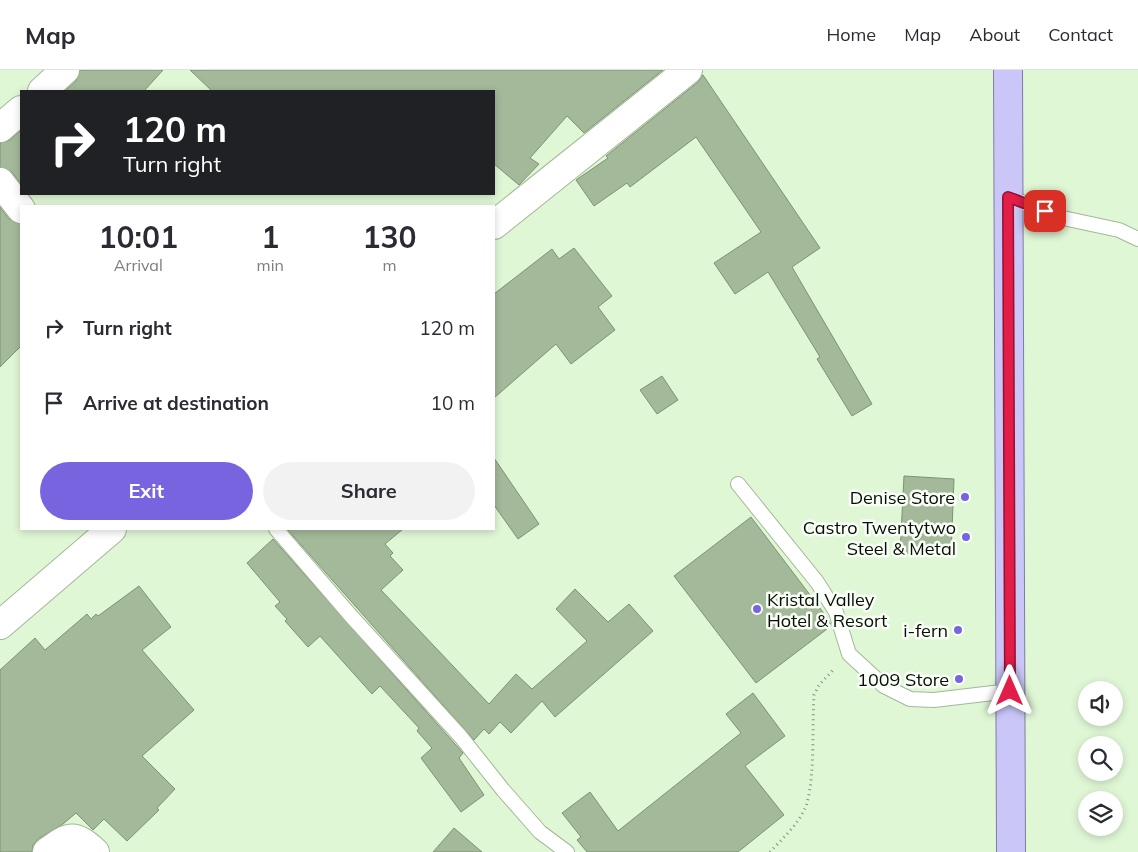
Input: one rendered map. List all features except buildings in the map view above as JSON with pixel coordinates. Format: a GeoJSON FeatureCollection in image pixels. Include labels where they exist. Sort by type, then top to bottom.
{"type":"FeatureCollection","features":[{"type":"Feature","properties":{"kind":"highway"},"geometry":{"type":"LineString","coordinates":[[1008,70],[1011,852]]}},
{"type":"Feature","properties":{"kind":"street"},"geometry":{"type":"LineString","coordinates":[[43,90],[65,70]]}},
{"type":"Feature","properties":{"kind":"street"},"geometry":{"type":"LineString","coordinates":[[495,223],[688,70]]}},
{"type":"Feature","properties":{"kind":"street"},"geometry":{"type":"LineString","coordinates":[[0,128],[20,111]]}},
{"type":"Feature","properties":{"kind":"street"},"geometry":{"type":"LineString","coordinates":[[0,182],[20,208]]}},
{"type":"Feature","properties":{"kind":"street"},"geometry":{"type":"LineString","coordinates":[[0,625],[111,530]]}},
{"type":"Feature","properties":{"kind":"street"},"geometry":{"type":"LineString","coordinates":[[46,852],[71,837],[77,838],[95,852]]}},
{"type":"Feature","properties":{"kind":"lane"},"geometry":{"type":"LineString","coordinates":[[1008,197],[1064,218],[1119,230],[1138,239]]}},
{"type":"Feature","properties":{"kind":"lane"},"geometry":{"type":"LineString","coordinates":[[738,484],[836,612],[849,654],[884,686],[910,699],[934,700],[1010,691]]}},
{"type":"Feature","properties":{"kind":"lane"},"geometry":{"type":"LineString","coordinates":[[277,530],[351,616],[461,737],[503,790],[540,832],[567,852]]}},
{"type":"Feature","properties":{"kind":"path"},"geometry":{"type":"LineString","coordinates":[[770,852],[790,830],[806,804],[812,777],[814,695],[819,685],[849,654]]}},
{"type":"Feature","properties":{"kind":"place","name":"Denise Store"},"geometry":{"type":"Point","coordinates":[965,497]}},
{"type":"Feature","properties":{"kind":"place","name":"Castro Twentytwo Steel & Metal"},"geometry":{"type":"Point","coordinates":[966,537]}},
{"type":"Feature","properties":{"kind":"place","name":"Kristal Valley Hotel & Resort"},"geometry":{"type":"Point","coordinates":[757,609]}},
{"type":"Feature","properties":{"kind":"place","name":"i-fern"},"geometry":{"type":"Point","coordinates":[958,630]}},
{"type":"Feature","properties":{"kind":"place","name":"1009 Store"},"geometry":{"type":"Point","coordinates":[959,679]}},
{"type":"Feature","properties":{"kind":"route"},"geometry":{"type":"LineString","coordinates":[[1010,691],[1008,197],[1045,211]]}}]}
